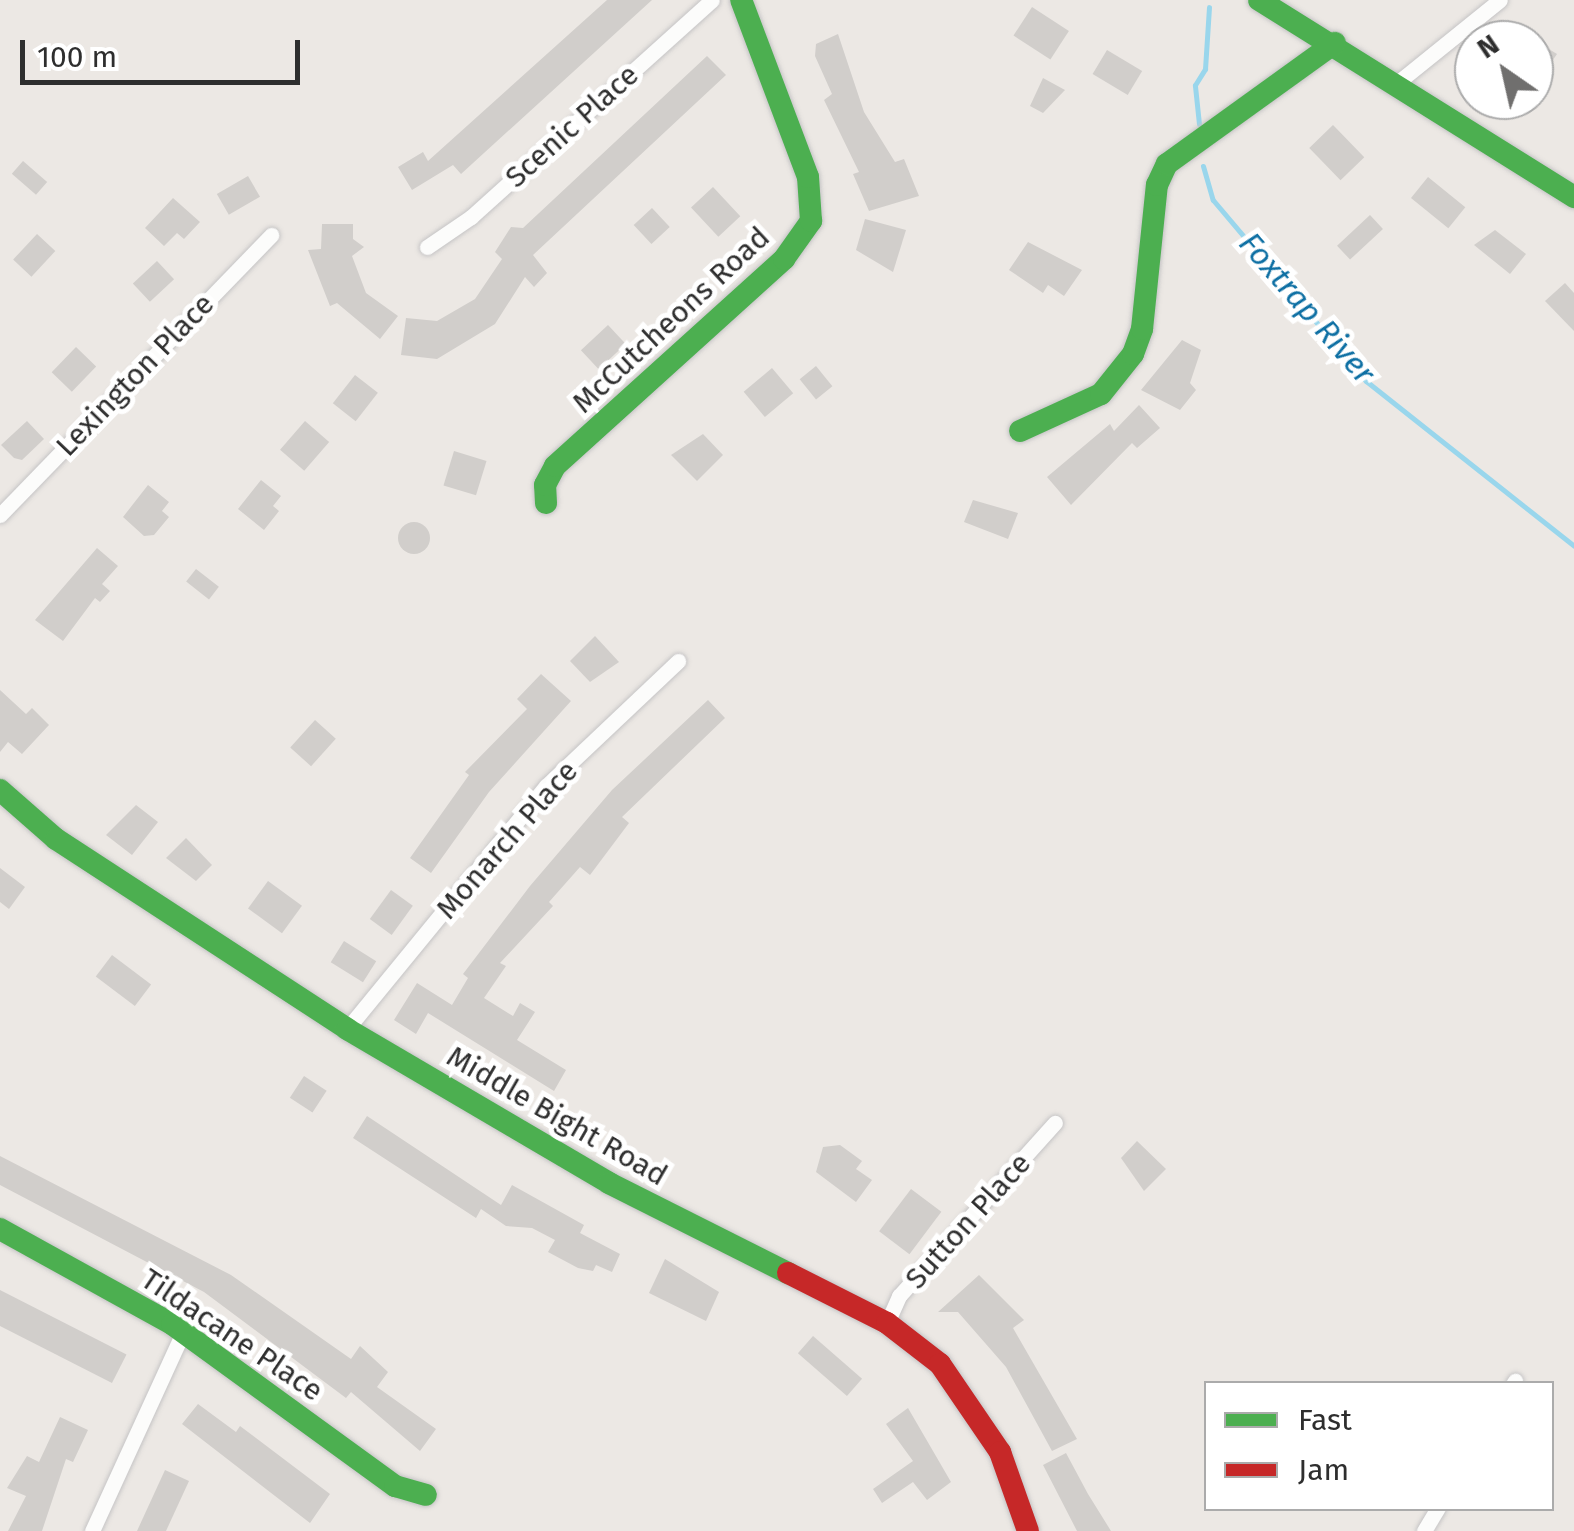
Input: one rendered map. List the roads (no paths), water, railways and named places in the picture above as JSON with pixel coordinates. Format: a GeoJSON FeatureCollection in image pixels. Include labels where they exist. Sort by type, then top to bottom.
{"type":"FeatureCollection","features":[{"type":"Feature","properties":{"kind":"street","name":"Scenic Place"},"geometry":{"type":"LineString","coordinates":[[427,247],[472,217],[712,0]]}},
{"type":"Feature","properties":{"kind":"street","name":"McCutcheons Road"},"geometry":{"type":"LineString","coordinates":[[546,504],[546,485],[555,466],[784,259],[810,221],[808,176],[742,0]]}},
{"type":"Feature","properties":{"kind":"street"},"geometry":{"type":"LineString","coordinates":[[1397,83],[1500,0]]}},
{"type":"Feature","properties":{"kind":"street"},"geometry":{"type":"LineString","coordinates":[[1273,2],[1574,197]]}},
{"type":"Feature","properties":{"kind":"street"},"geometry":{"type":"LineString","coordinates":[[1020,431],[1101,394],[1133,354],[1142,329],[1157,185],[1167,164],[1335,44]]}},
{"type":"Feature","properties":{"kind":"street","name":"Lexington Place"},"geometry":{"type":"LineString","coordinates":[[0,515],[270,236]]}},
{"type":"Feature","properties":{"kind":"street","name":"Monarch Place"},"geometry":{"type":"LineString","coordinates":[[346,1029],[546,786],[678,662]]}},
{"type":"Feature","properties":{"kind":"street","name":"Middle Bight Road"},"geometry":{"type":"LineString","coordinates":[[0,790],[56,838],[346,1029],[608,1183],[887,1322],[950,1378],[1000,1452],[1028,1531]]}},
{"type":"Feature","properties":{"kind":"street","name":"Sutton Place"},"geometry":{"type":"LineString","coordinates":[[887,1322],[900,1296],[1055,1123]]}},
{"type":"Feature","properties":{"kind":"street","name":"Tildacane Place"},"geometry":{"type":"LineString","coordinates":[[0,1229],[183,1332],[395,1486],[426,1495]]}},
{"type":"Feature","properties":{"kind":"street"},"geometry":{"type":"LineString","coordinates":[[92,1531],[183,1332]]}},
{"type":"Feature","properties":{"kind":"waterway","name":"Foxtrap River"},"geometry":{"type":"LineString","coordinates":[[1199,124],[1195,85],[1205,69],[1209,7]]}},
{"type":"Feature","properties":{"kind":"waterway","name":"Foxtrap River"},"geometry":{"type":"LineString","coordinates":[[1203,166],[1213,200],[1366,381],[1574,546]]}}]}
